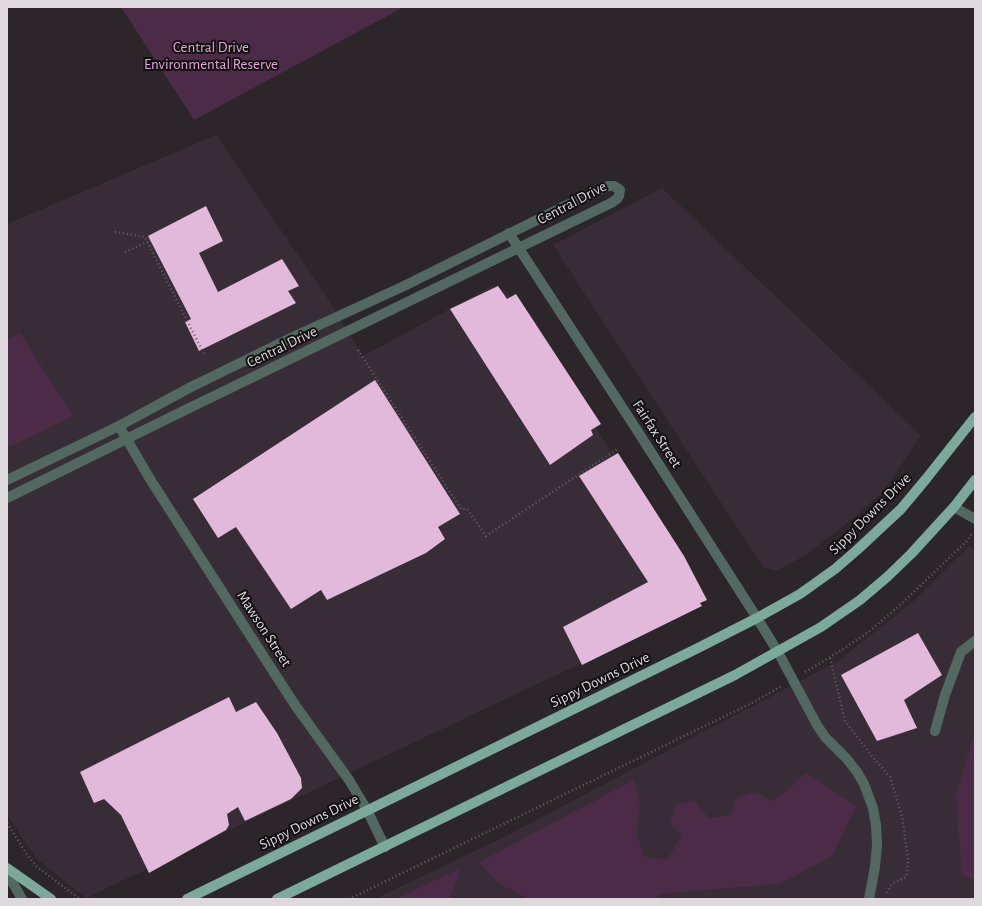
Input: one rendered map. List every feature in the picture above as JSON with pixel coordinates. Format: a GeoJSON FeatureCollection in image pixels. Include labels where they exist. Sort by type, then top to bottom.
{"type":"FeatureCollection","features":[{"type":"Feature","properties":{"kind":"main road","name":"Sippy Downs Drive"},"geometry":{"type":"LineString","coordinates":[[187,899],[366,810],[405,793],[757,618],[800,594],[835,569],[867,542],[901,509],[975,417]]}},
{"type":"Feature","properties":{"kind":"main road"},"geometry":{"type":"LineString","coordinates":[[277,899],[728,678],[778,652],[827,623],[860,600],[911,554],[954,507],[975,480]]}},
{"type":"Feature","properties":{"kind":"main road"},"geometry":{"type":"LineString","coordinates":[[7,868],[51,899]]}},
{"type":"Feature","properties":{"kind":"street","name":"Central Drive"},"geometry":{"type":"LineString","coordinates":[[7,480],[119,426],[189,388],[293,337],[404,286],[603,188],[614,186],[620,190],[617,199],[7,498]]}},
{"type":"Feature","properties":{"kind":"street","name":"Fairfax Street"},"geometry":{"type":"LineString","coordinates":[[509,233],[638,430],[757,618],[778,652],[817,725],[825,737],[847,759],[857,772],[869,795],[876,825],[877,845],[875,867],[869,899]]}},
{"type":"Feature","properties":{"kind":"street","name":"Mawson Street"},"geometry":{"type":"LineString","coordinates":[[119,426],[150,480],[295,705],[349,780],[385,847]]}},
{"type":"Feature","properties":{"kind":"street"},"geometry":{"type":"LineString","coordinates":[[954,507],[975,519]]}},
{"type":"Feature","properties":{"kind":"street"},"geometry":{"type":"LineString","coordinates":[[935,731],[945,695],[961,652],[975,641]]}},
{"type":"Feature","properties":{"kind":"street"},"geometry":{"type":"LineString","coordinates":[[7,873],[22,899]]}},
{"type":"Feature","properties":{"kind":"path"},"geometry":{"type":"LineString","coordinates":[[115,232],[145,237],[205,356]]}},
{"type":"Feature","properties":{"kind":"path"},"geometry":{"type":"LineString","coordinates":[[125,252],[147,242]]}},
{"type":"Feature","properties":{"kind":"path"},"geometry":{"type":"LineString","coordinates":[[358,350],[462,509],[467,509],[486,536],[619,448]]}},
{"type":"Feature","properties":{"kind":"path"},"geometry":{"type":"LineString","coordinates":[[349,899],[752,703],[830,658],[867,633],[898,607],[967,541],[975,529]]}},
{"type":"Feature","properties":{"kind":"path"},"geometry":{"type":"LineString","coordinates":[[7,823],[37,867],[80,899]]}},
{"type":"Feature","properties":{"kind":"shaded area"},"geometry":{"type":"Polygon","coordinates":[[[216,135],[324,293],[363,356],[492,286],[509,294],[703,594],[696,606],[569,669],[86,898],[36,858],[7,815],[7,224],[216,135]]]}},
{"type":"Feature","properties":{"kind":"shaded area"},"geometry":{"type":"Polygon","coordinates":[[[662,188],[921,435],[883,492],[846,524],[806,555],[776,571],[763,567],[553,245],[662,188]]]}},
{"type":"Feature","properties":{"kind":"shaded area"},"geometry":{"type":"Polygon","coordinates":[[[969,546],[975,550],[975,899],[375,899],[508,835],[838,661],[914,601],[969,546]]]}},
{"type":"Feature","properties":{"kind":"green space","name":"Central Drive Environmental Reserve"},"geometry":{"type":"Polygon","coordinates":[[[121,7],[404,7],[194,120],[121,7]]]}},
{"type":"Feature","properties":{"kind":"green space"},"geometry":{"type":"Polygon","coordinates":[[[20,333],[73,416],[7,448],[7,339],[20,333]]]}},
{"type":"Feature","properties":{"kind":"green space"},"geometry":{"type":"Polygon","coordinates":[[[975,730],[975,880],[962,875],[956,796],[975,730]]]}},
{"type":"Feature","properties":{"kind":"green space"},"geometry":{"type":"Polygon","coordinates":[[[806,773],[856,806],[832,856],[780,884],[658,894],[658,899],[525,899],[525,897],[500,884],[479,862],[634,780],[640,804],[636,833],[645,857],[667,860],[682,835],[670,824],[677,804],[694,801],[709,818],[731,815],[735,798],[755,792],[772,801],[787,791],[806,773]]]}},
{"type":"Feature","properties":{"kind":"green space"},"geometry":{"type":"Polygon","coordinates":[[[461,868],[450,899],[396,899],[461,868]]]}},
{"type":"Feature","properties":{"kind":"building"},"geometry":{"type":"Polygon","coordinates":[[[206,206],[223,241],[199,253],[218,292],[282,259],[299,286],[288,291],[296,303],[199,351],[185,322],[191,319],[148,236],[206,206]]]}},
{"type":"Feature","properties":{"kind":"building"},"geometry":{"type":"Polygon","coordinates":[[[498,286],[507,299],[516,294],[601,424],[591,430],[593,435],[550,465],[450,309],[498,286]]]}},
{"type":"Feature","properties":{"kind":"building"},"geometry":{"type":"Polygon","coordinates":[[[375,380],[460,514],[438,527],[445,539],[426,553],[327,600],[321,590],[291,609],[236,527],[218,538],[193,499],[375,380]]]}},
{"type":"Feature","properties":{"kind":"building"},"geometry":{"type":"Polygon","coordinates":[[[618,453],[684,556],[707,600],[700,603],[702,606],[582,665],[563,627],[648,582],[579,476],[618,453]]]}},
{"type":"Feature","properties":{"kind":"building"},"geometry":{"type":"Polygon","coordinates":[[[918,633],[942,675],[904,700],[917,728],[877,741],[841,675],[918,633]]]}},
{"type":"Feature","properties":{"kind":"building"},"geometry":{"type":"Polygon","coordinates":[[[229,697],[236,712],[256,702],[277,733],[301,778],[302,788],[291,799],[245,821],[238,807],[227,814],[229,825],[226,830],[149,873],[121,815],[104,799],[94,803],[80,772],[229,697]]]}}]}
